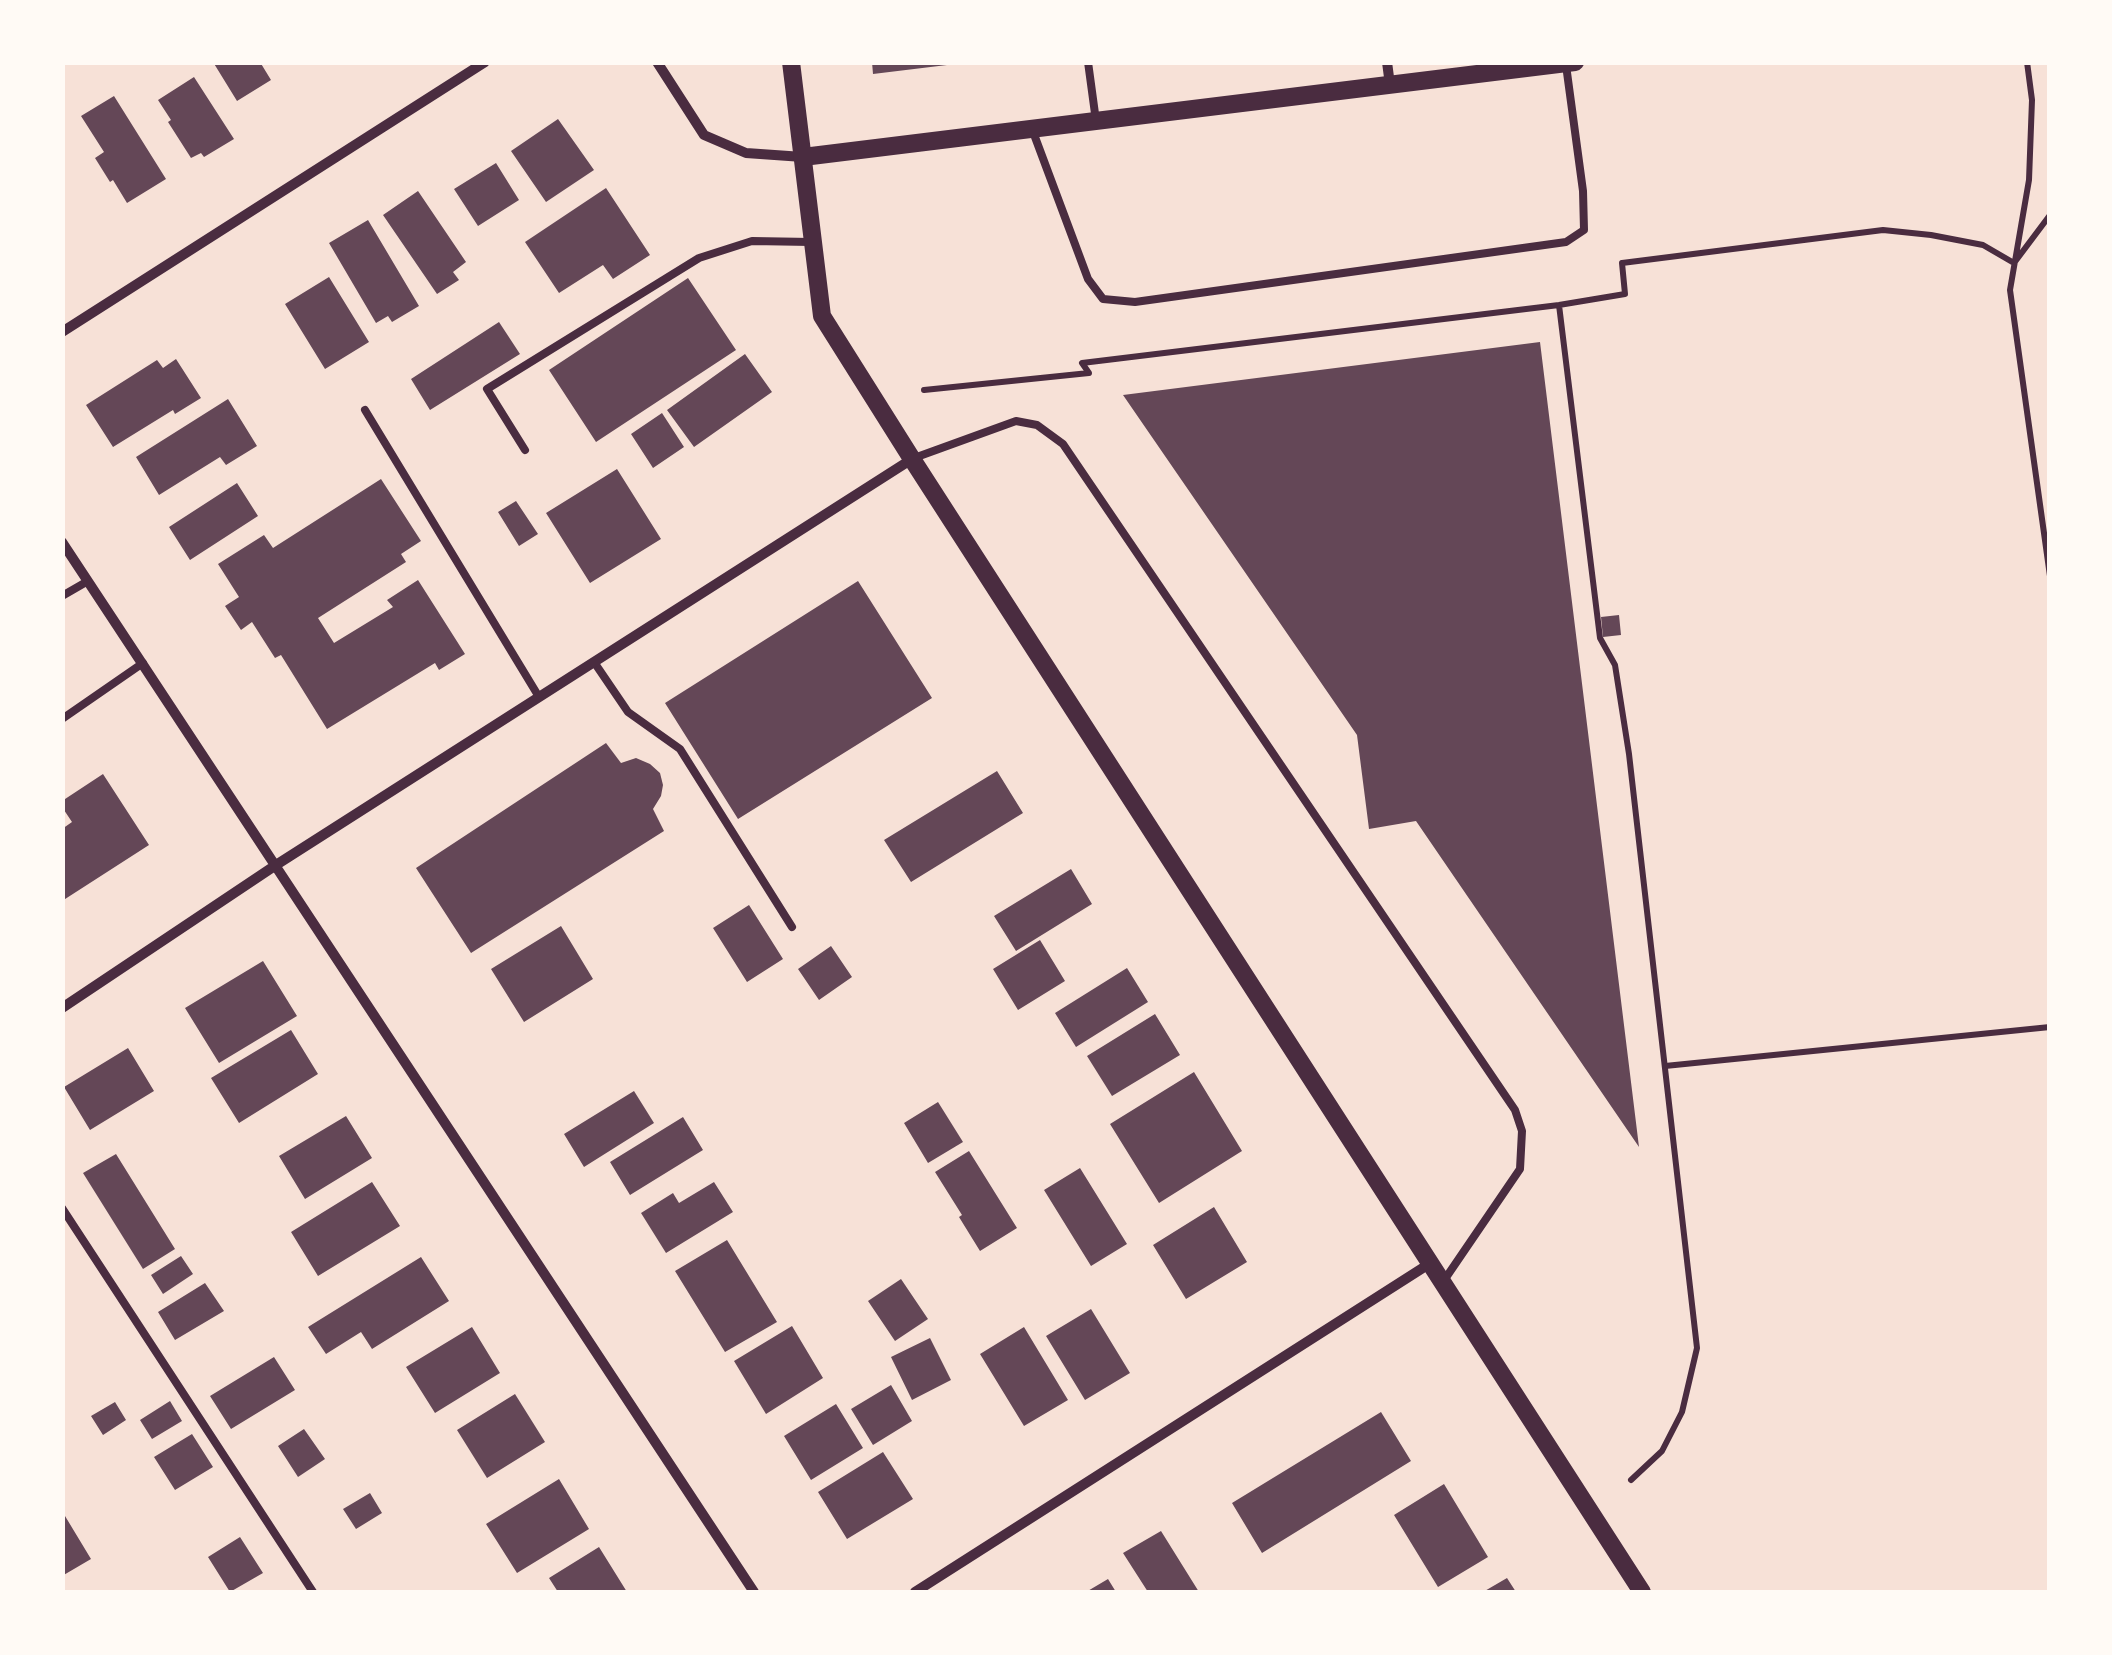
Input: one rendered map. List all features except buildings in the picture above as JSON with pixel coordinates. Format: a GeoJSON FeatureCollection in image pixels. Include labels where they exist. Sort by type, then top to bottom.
{"type":"FeatureCollection","features":[{"type":"Feature","properties":{"kind":"street"},"geometry":{"type":"LineString","coordinates":[[62,332],[485,62]]}},
{"type":"Feature","properties":{"kind":"street"},"geometry":{"type":"LineString","coordinates":[[657,62],[704,135],[746,153],[803,158],[1575,62]]}},
{"type":"Feature","properties":{"kind":"street"},"geometry":{"type":"LineString","coordinates":[[791,62],[822,316],[1642,1592]]}},
{"type":"Feature","properties":{"kind":"street"},"geometry":{"type":"LineString","coordinates":[[1387,62],[1390,85]]}},
{"type":"Feature","properties":{"kind":"street"},"geometry":{"type":"LineString","coordinates":[[62,1008],[276,866],[912,459]]}},
{"type":"Feature","properties":{"kind":"street"},"geometry":{"type":"LineString","coordinates":[[62,542],[754,1592]]}},
{"type":"Feature","properties":{"kind":"street"},"geometry":{"type":"LineString","coordinates":[[915,1592],[1430,1264]]}},
{"type":"Feature","properties":{"kind":"lane"},"geometry":{"type":"LineString","coordinates":[[1088,62],[1096,122]]}},
{"type":"Feature","properties":{"kind":"lane"},"geometry":{"type":"LineString","coordinates":[[1032,129],[1088,279],[1104,299],[1135,302],[1566,242],[1584,230],[1583,191],[1566,64]]}},
{"type":"Feature","properties":{"kind":"lane"},"geometry":{"type":"LineString","coordinates":[[526,450],[488,389],[699,258],[752,241],[813,242]]}},
{"type":"Feature","properties":{"kind":"lane"},"geometry":{"type":"LineString","coordinates":[[366,410],[539,697]]}},
{"type":"Feature","properties":{"kind":"lane"},"geometry":{"type":"LineString","coordinates":[[912,459],[1016,421],[1037,425],[1063,444],[1515,1110],[1522,1132],[1520,1170],[1442,1283]]}},
{"type":"Feature","properties":{"kind":"lane"},"geometry":{"type":"LineString","coordinates":[[62,596],[88,581]]}},
{"type":"Feature","properties":{"kind":"lane"},"geometry":{"type":"LineString","coordinates":[[594,662],[628,712],[680,749],[792,927]]}},
{"type":"Feature","properties":{"kind":"lane"},"geometry":{"type":"LineString","coordinates":[[62,719],[143,663]]}},
{"type":"Feature","properties":{"kind":"lane"},"geometry":{"type":"LineString","coordinates":[[62,1208],[313,1592]]}},
{"type":"Feature","properties":{"kind":"path"},"geometry":{"type":"LineString","coordinates":[[2027,62],[2032,100],[2030,180],[2010,290],[2050,576]]}},
{"type":"Feature","properties":{"kind":"path"},"geometry":{"type":"LineString","coordinates":[[2014,263],[2050,215]]}},
{"type":"Feature","properties":{"kind":"path"},"geometry":{"type":"LineString","coordinates":[[924,390],[1090,373],[1082,364],[1559,306],[1626,294],[1622,263],[1883,230],[1983,246],[2014,263]]}},
{"type":"Feature","properties":{"kind":"path"},"geometry":{"type":"LineString","coordinates":[[1559,306],[1600,638],[1614,665],[1629,754],[1696,1348],[1682,1412],[1662,1451],[1631,1480]]}},
{"type":"Feature","properties":{"kind":"path"},"geometry":{"type":"LineString","coordinates":[[1665,1066],[2050,1027]]}}]}
